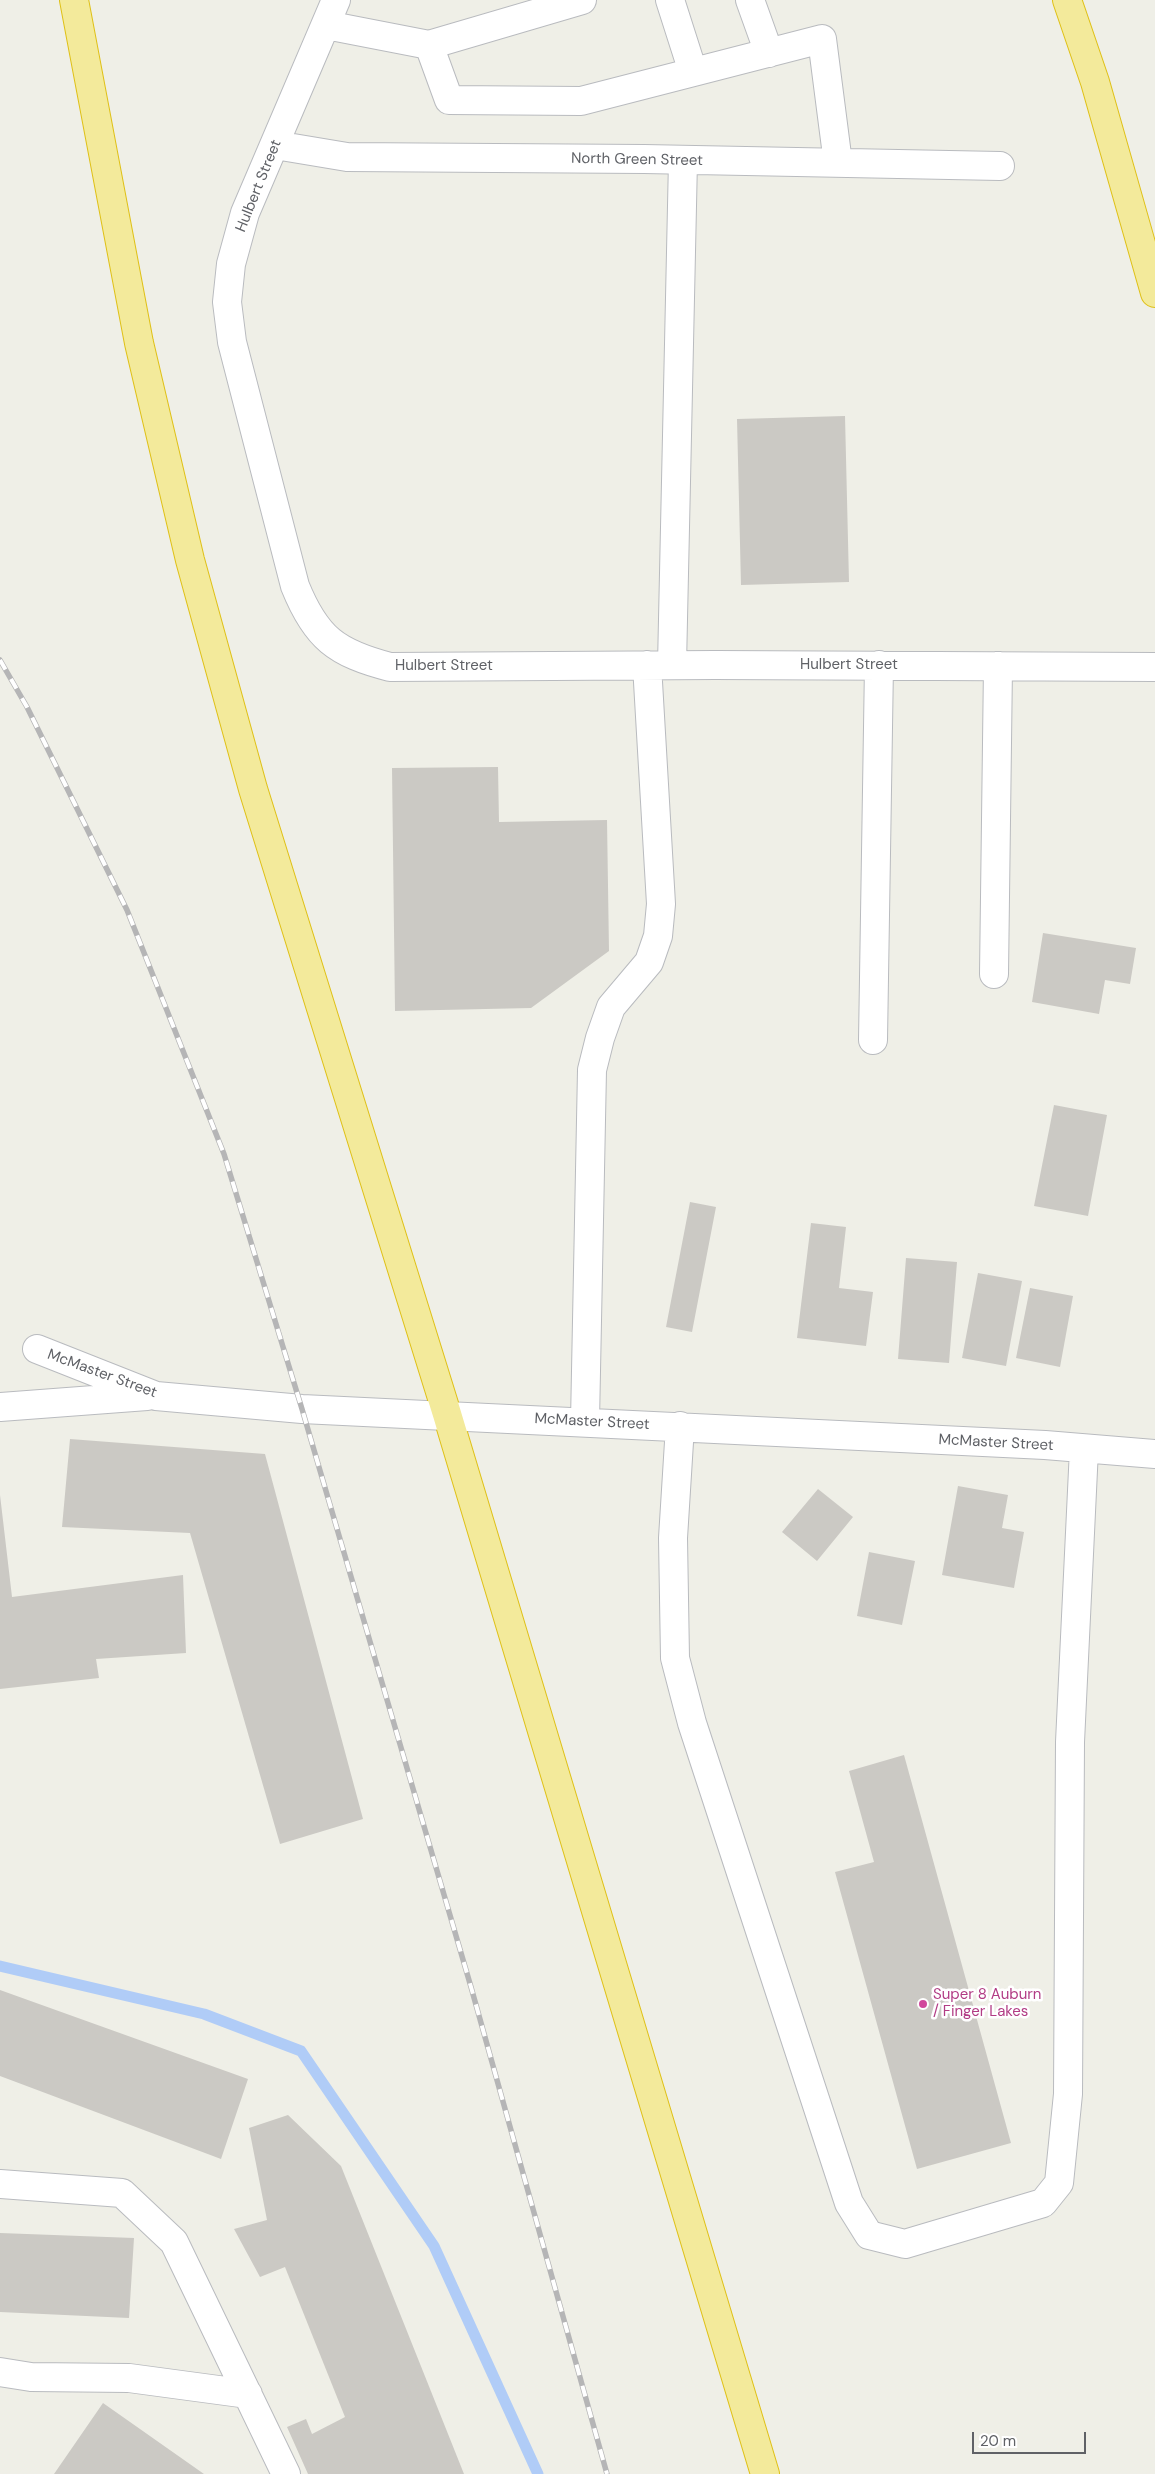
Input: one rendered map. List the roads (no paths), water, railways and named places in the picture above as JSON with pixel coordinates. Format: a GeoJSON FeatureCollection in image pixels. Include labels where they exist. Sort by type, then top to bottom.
{"type":"FeatureCollection","features":[{"type":"Feature","properties":{"kind":"highway"},"geometry":{"type":"LineString","coordinates":[[74,0],[139,343],[190,560],[253,788],[447,1414],[765,2474]]}},
{"type":"Feature","properties":{"kind":"highway"},"geometry":{"type":"LineString","coordinates":[[1067,0],[1110,133],[1155,293]]}},
{"type":"Feature","properties":{"kind":"street","name":"Hulbert Street"},"geometry":{"type":"LineString","coordinates":[[336,0],[245,214],[231,264],[227,302],[232,342],[295,586],[304,607],[320,632],[330,642],[357,658],[390,666],[879,665],[1155,667]]}},
{"type":"Feature","properties":{"kind":"street"},"geometry":{"type":"LineString","coordinates":[[326,25],[429,45],[582,0]]}},
{"type":"Feature","properties":{"kind":"street"},"geometry":{"type":"LineString","coordinates":[[670,0],[692,72]]}},
{"type":"Feature","properties":{"kind":"street"},"geometry":{"type":"LineString","coordinates":[[750,0],[769,52]]}},
{"type":"Feature","properties":{"kind":"street"},"geometry":{"type":"LineString","coordinates":[[429,45],[449,100],[581,101],[822,39],[838,163]]}},
{"type":"Feature","properties":{"kind":"street","name":"North Green Street"},"geometry":{"type":"LineString","coordinates":[[274,145],[347,157],[683,160],[1000,166]]}},
{"type":"Feature","properties":{"kind":"street"},"geometry":{"type":"LineString","coordinates":[[585,1422],[592,1070],[600,1038],[611,1007],[649,962],[658,936],[660,904],[659,665],[683,160]]}},
{"type":"Feature","properties":{"kind":"street"},"geometry":{"type":"LineString","coordinates":[[873,1040],[879,665]]}},
{"type":"Feature","properties":{"kind":"street"},"geometry":{"type":"LineString","coordinates":[[994,974],[998,666]]}},
{"type":"Feature","properties":{"kind":"street","name":"McMaster Street"},"geometry":{"type":"LineString","coordinates":[[37,1350],[156,1396],[302,1409],[447,1414],[680,1426],[1155,1454]]}},
{"type":"Feature","properties":{"kind":"street"},"geometry":{"type":"LineString","coordinates":[[0,1407],[156,1396]]}},
{"type":"Feature","properties":{"kind":"street"},"geometry":{"type":"LineString","coordinates":[[680,1426],[673,1538],[675,1658],[692,1723],[849,2203],[869,2235],[905,2244],[1043,2203],[1059,2183],[1068,2094],[1070,1742],[1084,1449]]}},
{"type":"Feature","properties":{"kind":"street"},"geometry":{"type":"LineString","coordinates":[[0,2184],[122,2193],[174,2242],[286,2474]]}},
{"type":"Feature","properties":{"kind":"street"},"geometry":{"type":"LineString","coordinates":[[0,2372],[31,2377],[129,2378],[248,2394]]}},
{"type":"Feature","properties":{"kind":"waterway"},"geometry":{"type":"LineString","coordinates":[[0,1966],[204,2014],[301,2051],[434,2246],[538,2474]]}},
{"type":"Feature","properties":{"kind":"railway"},"geometry":{"type":"LineString","coordinates":[[0,660],[27,707],[127,910],[224,1154],[302,1409],[471,1987],[607,2474]]}},
{"type":"Feature","properties":{"kind":"place","name":"Super 8 Auburn / Finger Lakes"},"geometry":{"type":"Point","coordinates":[923,2004]}}]}
